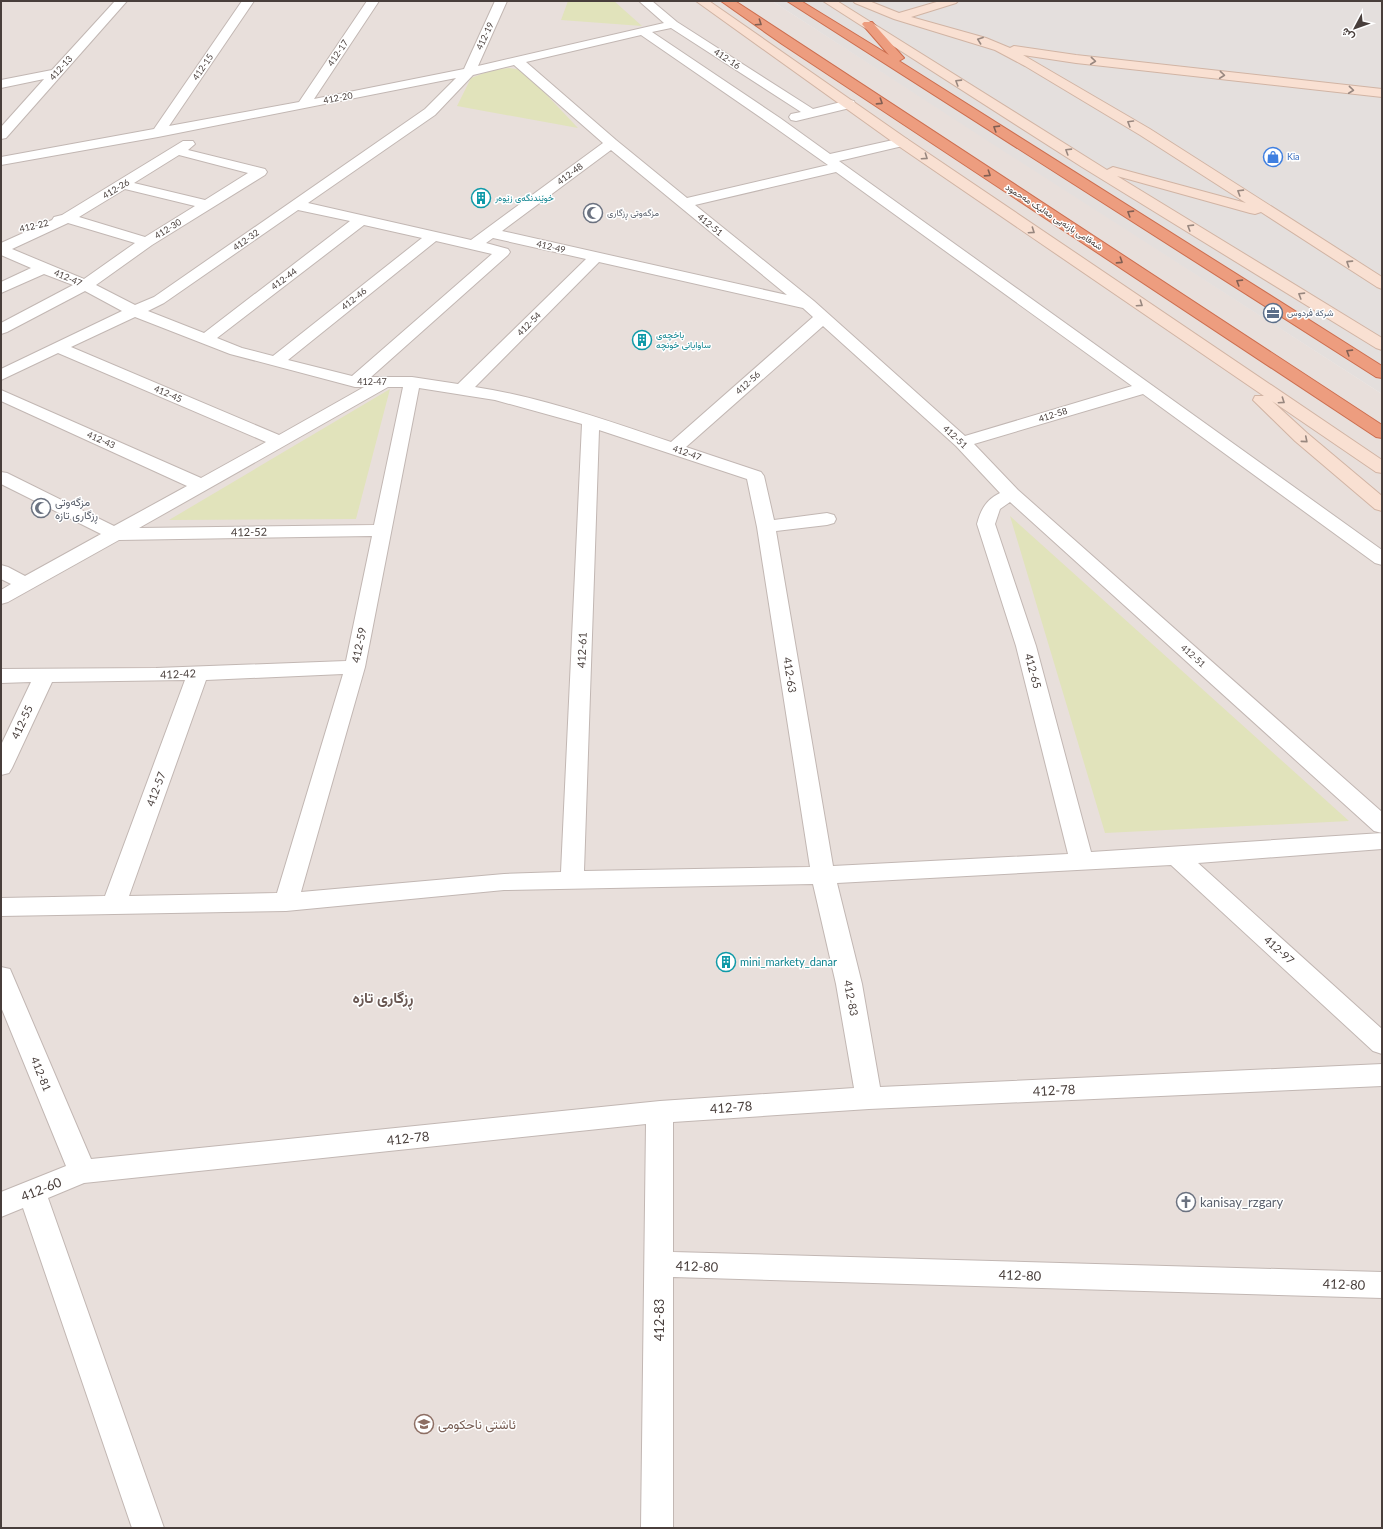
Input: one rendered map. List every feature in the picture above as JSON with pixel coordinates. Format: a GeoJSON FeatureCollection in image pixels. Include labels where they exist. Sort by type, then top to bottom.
{"type":"FeatureCollection","features":[{"type":"Feature","properties":{"kind":"highway","name":"شەقامی بازنەیی مەلیک مەحمود"},"geometry":{"type":"LineString","coordinates":[[727,1],[1382,433]]}},
{"type":"Feature","properties":{"kind":"highway"},"geometry":{"type":"LineString","coordinates":[[793,1],[913,75],[1382,373]]}},
{"type":"Feature","properties":{"kind":"highway"},"geometry":{"type":"LineString","coordinates":[[868,24],[913,75]]}},
{"type":"Feature","properties":{"kind":"highway"},"geometry":{"type":"LineString","coordinates":[[790,63],[863,92]]}},
{"type":"Feature","properties":{"kind":"main road"},"geometry":{"type":"LineString","coordinates":[[702,1],[902,142],[1382,468]]}},
{"type":"Feature","properties":{"kind":"main road"},"geometry":{"type":"LineString","coordinates":[[829,1],[868,24],[1087,164],[1382,345]]}},
{"type":"Feature","properties":{"kind":"main road"},"geometry":{"type":"LineString","coordinates":[[859,1],[898,16],[961,34],[998,47],[1028,63],[1145,132],[1382,284]]}},
{"type":"Feature","properties":{"kind":"main road"},"geometry":{"type":"LineString","coordinates":[[898,16],[952,1]]}},
{"type":"Feature","properties":{"kind":"main road"},"geometry":{"type":"LineString","coordinates":[[998,47],[1382,83]]}},
{"type":"Feature","properties":{"kind":"main road"},"geometry":{"type":"LineString","coordinates":[[1077,55],[1382,93]]}},
{"type":"Feature","properties":{"kind":"main road"},"geometry":{"type":"LineString","coordinates":[[1087,164],[1277,216]]}},
{"type":"Feature","properties":{"kind":"main road"},"geometry":{"type":"LineString","coordinates":[[1215,356],[1301,437],[1382,505]]}},
{"type":"Feature","properties":{"kind":"street","name":"412-13"},"geometry":{"type":"LineString","coordinates":[[1,135],[121,1]]}},
{"type":"Feature","properties":{"kind":"street","name":"412-15"},"geometry":{"type":"LineString","coordinates":[[158,133],[248,1]]}},
{"type":"Feature","properties":{"kind":"street","name":"412-17"},"geometry":{"type":"LineString","coordinates":[[303,105],[373,1]]}},
{"type":"Feature","properties":{"kind":"street","name":"412-19"},"geometry":{"type":"LineString","coordinates":[[469,72],[501,1]]}},
{"type":"Feature","properties":{"kind":"street","name":"412-16"},"geometry":{"type":"LineString","coordinates":[[645,1],[673,24],[811,114]]}},
{"type":"Feature","properties":{"kind":"street","name":"412-20"},"geometry":{"type":"LineString","coordinates":[[1,161],[158,133],[469,72],[673,24]]}},
{"type":"Feature","properties":{"kind":"street"},"geometry":{"type":"LineString","coordinates":[[644,32],[775,121],[1382,559]]}},
{"type":"Feature","properties":{"kind":"street","name":"412-51"},"geometry":{"type":"LineString","coordinates":[[518,61],[611,144],[808,304],[962,442],[1012,494],[1382,825]]}},
{"type":"Feature","properties":{"kind":"street","name":"412-32"},"geometry":{"type":"LineString","coordinates":[[1,375],[57,347],[159,300],[430,112],[469,72]]}},
{"type":"Feature","properties":{"kind":"street"},"geometry":{"type":"LineString","coordinates":[[1,84],[56,73]]}},
{"type":"Feature","properties":{"kind":"street"},"geometry":{"type":"LineString","coordinates":[[775,121],[811,114],[849,104]]}},
{"type":"Feature","properties":{"kind":"street","name":"412-26"},"geometry":{"type":"LineString","coordinates":[[1,249],[67,218],[226,120]]}},
{"type":"Feature","properties":{"kind":"street"},"geometry":{"type":"LineString","coordinates":[[684,203],[833,163],[902,142]]}},
{"type":"Feature","properties":{"kind":"street","name":"412-48"},"geometry":{"type":"LineString","coordinates":[[490,233],[611,144]]}},
{"type":"Feature","properties":{"kind":"street","name":"412-30"},"geometry":{"type":"LineString","coordinates":[[1,330],[85,285],[147,242],[260,172],[177,151]]}},
{"type":"Feature","properties":{"kind":"street"},"geometry":{"type":"LineString","coordinates":[[123,184],[207,205]]}},
{"type":"Feature","properties":{"kind":"street"},"geometry":{"type":"LineString","coordinates":[[296,205],[503,252]]}},
{"type":"Feature","properties":{"kind":"street"},"geometry":{"type":"LineString","coordinates":[[67,218],[147,242]]}},
{"type":"Feature","properties":{"kind":"street","name":"412-22"},"geometry":{"type":"LineString","coordinates":[[1,233],[67,218]]}},
{"type":"Feature","properties":{"kind":"street","name":"412-44"},"geometry":{"type":"LineString","coordinates":[[206,339],[361,220]]}},
{"type":"Feature","properties":{"kind":"street"},"geometry":{"type":"LineString","coordinates":[[474,245],[490,233]]}},
{"type":"Feature","properties":{"kind":"street","name":"412-49"},"geometry":{"type":"LineString","coordinates":[[490,233],[808,304]]}},
{"type":"Feature","properties":{"kind":"street","name":"412-46"},"geometry":{"type":"LineString","coordinates":[[276,361],[433,236]]}},
{"type":"Feature","properties":{"kind":"street"},"geometry":{"type":"LineString","coordinates":[[355,382],[518,240]]}},
{"type":"Feature","properties":{"kind":"street","name":"412-47"},"geometry":{"type":"LineString","coordinates":[[1,249],[85,285],[135,311],[236,351],[355,382],[412,382],[496,395],[592,420],[755,476]]}},
{"type":"Feature","properties":{"kind":"street","name":"412-54"},"geometry":{"type":"LineString","coordinates":[[462,390],[596,257]]}},
{"type":"Feature","properties":{"kind":"street"},"geometry":{"type":"LineString","coordinates":[[1,288],[44,268]]}},
{"type":"Feature","properties":{"kind":"street","name":"412-56"},"geometry":{"type":"LineString","coordinates":[[674,449],[822,318]]}},
{"type":"Feature","properties":{"kind":"street","name":"412-45"},"geometry":{"type":"LineString","coordinates":[[57,347],[280,441]]}},
{"type":"Feature","properties":{"kind":"street"},"geometry":{"type":"LineString","coordinates":[[1,361],[16,368]]}},
{"type":"Feature","properties":{"kind":"street"},"geometry":{"type":"LineString","coordinates":[[1,598],[385,382]]}},
{"type":"Feature","properties":{"kind":"street","name":"412-59"},"geometry":{"type":"LineString","coordinates":[[286,902],[355,667],[412,382]]}},
{"type":"Feature","properties":{"kind":"street","name":"412-58"},"geometry":{"type":"LineString","coordinates":[[962,442],[1145,388]]}},
{"type":"Feature","properties":{"kind":"street","name":"412-43"},"geometry":{"type":"LineString","coordinates":[[1,395],[201,485]]}},
{"type":"Feature","properties":{"kind":"street","name":"412-61"},"geometry":{"type":"LineString","coordinates":[[572,880],[592,420]]}},
{"type":"Feature","properties":{"kind":"street","name":"412-63"},"geometry":{"type":"LineString","coordinates":[[755,476],[766,527],[823,875]]}},
{"type":"Feature","properties":{"kind":"street"},"geometry":{"type":"LineString","coordinates":[[1,478],[115,534]]}},
{"type":"Feature","properties":{"kind":"street","name":"412-65"},"geometry":{"type":"LineString","coordinates":[[1012,494],[998,500],[990,508],[986,524],[1026,646],[1082,862]]}},
{"type":"Feature","properties":{"kind":"street"},"geometry":{"type":"LineString","coordinates":[[766,527],[827,519]]}},
{"type":"Feature","properties":{"kind":"street","name":"412-52"},"geometry":{"type":"LineString","coordinates":[[115,534],[383,530]]}},
{"type":"Feature","properties":{"kind":"street"},"geometry":{"type":"LineString","coordinates":[[1,571],[25,584]]}},
{"type":"Feature","properties":{"kind":"street","name":"412-42"},"geometry":{"type":"LineString","coordinates":[[1,676],[156,675],[355,667]]}},
{"type":"Feature","properties":{"kind":"street","name":"412-57"},"geometry":{"type":"LineString","coordinates":[[114,904],[198,673]]}},
{"type":"Feature","properties":{"kind":"street","name":"412-55"},"geometry":{"type":"LineString","coordinates":[[1,768],[44,676]]}},
{"type":"Feature","properties":{"kind":"street"},"geometry":{"type":"LineString","coordinates":[[1,907],[286,902],[504,882],[823,875],[1082,862],[1382,841]]}},
{"type":"Feature","properties":{"kind":"street","name":"412-97"},"geometry":{"type":"LineString","coordinates":[[1176,856],[1382,1044]]}},
{"type":"Feature","properties":{"kind":"street","name":"412-83"},"geometry":{"type":"LineString","coordinates":[[823,875],[849,984],[869,1098]]}},
{"type":"Feature","properties":{"kind":"street","name":"412-81"},"geometry":{"type":"LineString","coordinates":[[1,976],[82,1172]]}},
{"type":"Feature","properties":{"kind":"street","name":"412-78"},"geometry":{"type":"LineString","coordinates":[[82,1172],[660,1112],[869,1098],[1382,1076]]}},
{"type":"Feature","properties":{"kind":"street","name":"412-83"},"geometry":{"type":"LineString","coordinates":[[657,1528],[660,1112]]}},
{"type":"Feature","properties":{"kind":"street","name":"412-60"},"geometry":{"type":"LineString","coordinates":[[1,1205],[82,1172]]}},
{"type":"Feature","properties":{"kind":"street"},"geometry":{"type":"LineString","coordinates":[[32,1193],[148,1528]]}},
{"type":"Feature","properties":{"kind":"street","name":"412-80"},"geometry":{"type":"LineString","coordinates":[[659,1264],[1382,1285]]}},
{"type":"Feature","properties":{"kind":"shaded area"},"geometry":{"type":"Polygon","coordinates":[[[1,1],[772,1],[1382,394],[1382,1528],[1,1528],[1,1]]]}},
{"type":"Feature","properties":{"kind":"shaded area"},"geometry":{"type":"Polygon","coordinates":[[[772,1],[1382,1],[1382,394],[994,145],[772,1]]]}},
{"type":"Feature","properties":{"kind":"green space"},"geometry":{"type":"Polygon","coordinates":[[[568,1],[614,1],[642,26],[561,20],[568,1]]]}},
{"type":"Feature","properties":{"kind":"green space"},"geometry":{"type":"Polygon","coordinates":[[[509,68],[523,70],[578,128],[457,106],[471,78],[492,70],[509,68]]]}},
{"type":"Feature","properties":{"kind":"green space"},"geometry":{"type":"Polygon","coordinates":[[[390,389],[356,519],[169,520],[390,389]]]}},
{"type":"Feature","properties":{"kind":"green space"},"geometry":{"type":"Polygon","coordinates":[[[1010,516],[1349,821],[1105,833],[1010,516]]]}},
{"type":"Feature","properties":{"kind":"place","name":"Kia"},"geometry":{"type":"Point","coordinates":[1273,157]}},
{"type":"Feature","properties":{"kind":"place","name":"خوێندنگەی زێوەر"},"geometry":{"type":"Point","coordinates":[481,198]}},
{"type":"Feature","properties":{"kind":"place","name":"مزگەوتی ڕزگاری"},"geometry":{"type":"Point","coordinates":[593,213]}},
{"type":"Feature","properties":{"kind":"place","name":"شركة فردوس"},"geometry":{"type":"Point","coordinates":[1273,313]}},
{"type":"Feature","properties":{"kind":"place","name":"باخچەی ساوایانی خونچە"},"geometry":{"type":"Point","coordinates":[642,340]}},
{"type":"Feature","properties":{"kind":"place","name":"مزگەوتی ڕزگاری تازە"},"geometry":{"type":"Point","coordinates":[41,508]}},
{"type":"Feature","properties":{"kind":"place","name":"mini_markety_danar"},"geometry":{"type":"Point","coordinates":[726,962]}},
{"type":"Feature","properties":{"kind":"place","name":"kanisay_rzgary"},"geometry":{"type":"Point","coordinates":[1186,1202]}},
{"type":"Feature","properties":{"kind":"place","name":"ئاشتی ناحکومی"},"geometry":{"type":"Point","coordinates":[424,1424]}},
{"type":"Feature","properties":{"kind":"district","name":"ڕزگاری تازە"},"geometry":{"type":"Point","coordinates":[383,998]}}]}
